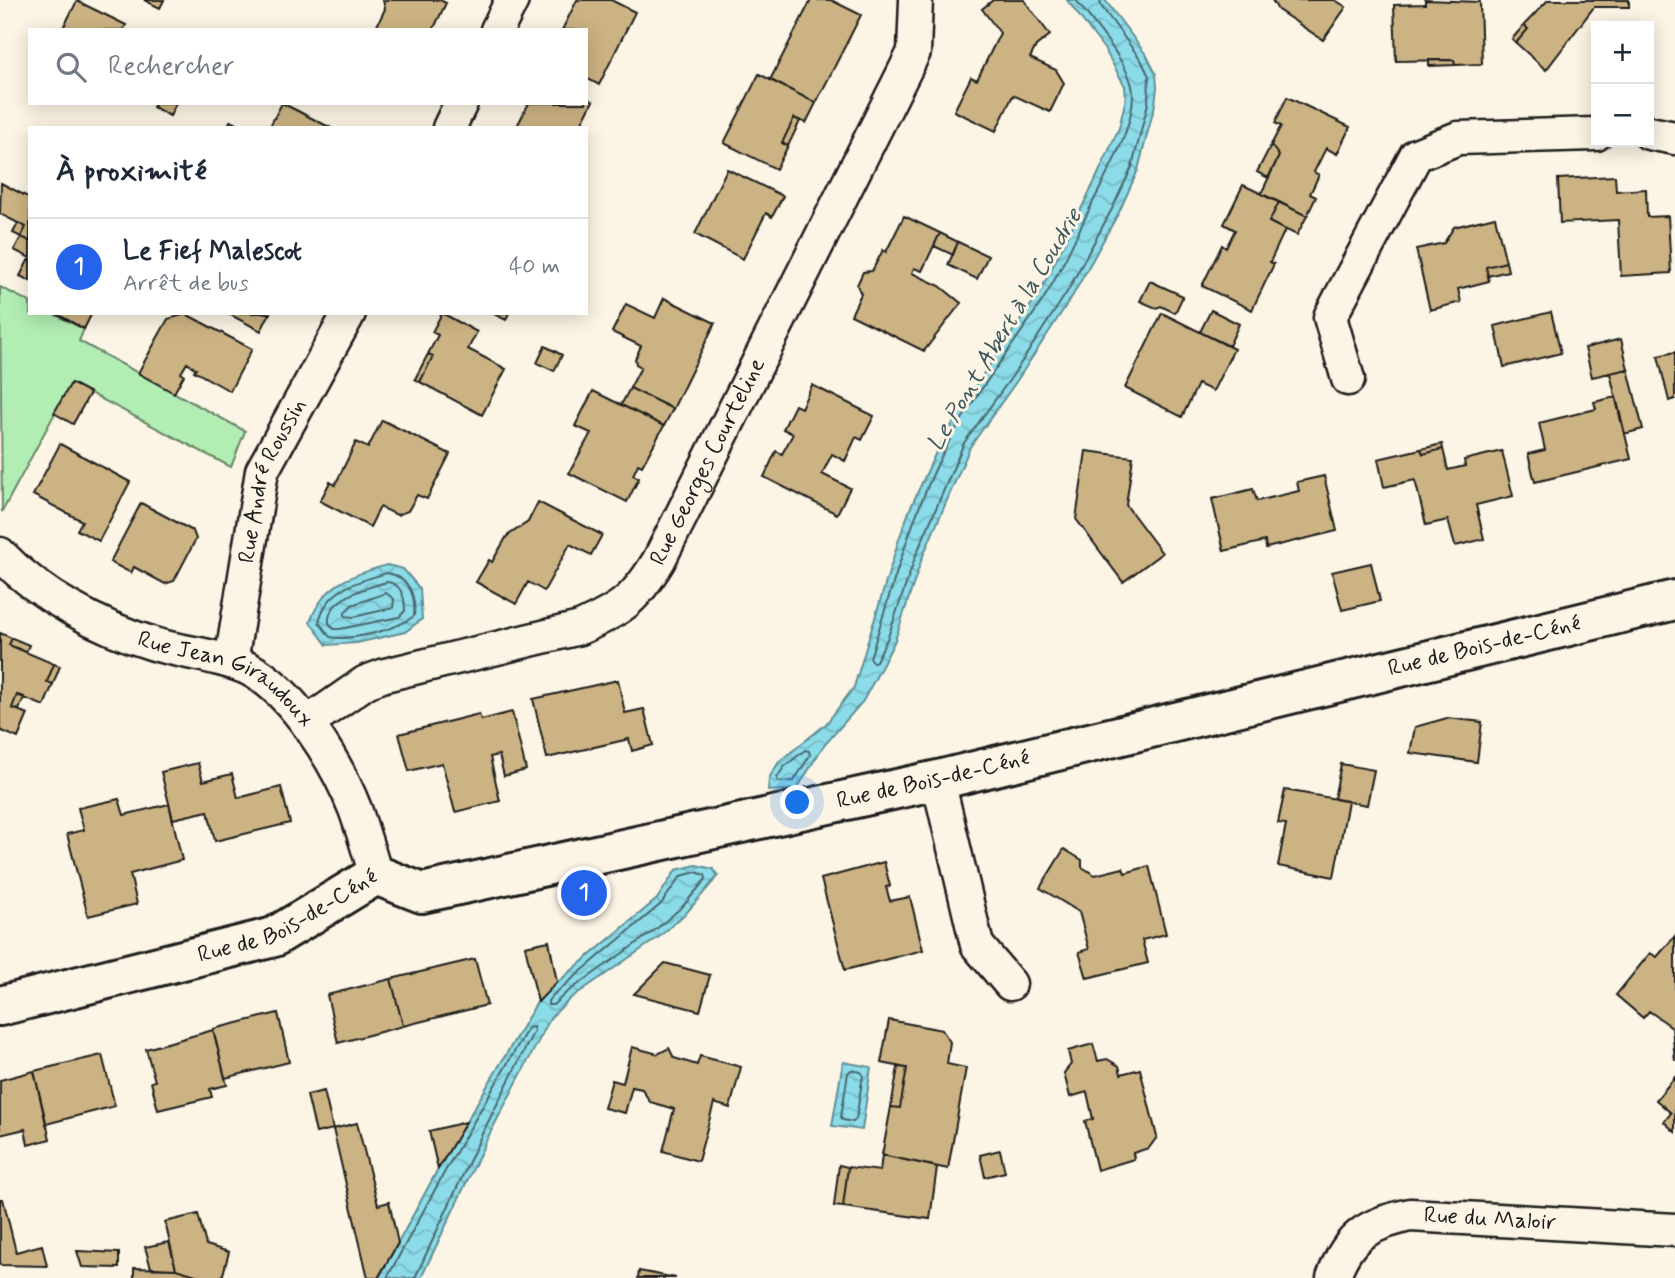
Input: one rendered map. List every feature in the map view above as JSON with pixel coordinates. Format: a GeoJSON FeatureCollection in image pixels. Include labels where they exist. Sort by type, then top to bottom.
{"type":"FeatureCollection","features":[{"type":"Feature","properties":{"kind":"street"},"geometry":{"type":"LineString","coordinates":[[498,28],[512,0]]}},
{"type":"Feature","properties":{"kind":"street","name":"Rue Georges Courteline"},"geometry":{"type":"LineString","coordinates":[[307,723],[366,682],[580,628],[607,616],[643,588],[914,52],[916,0]]}},
{"type":"Feature","properties":{"kind":"street"},"geometry":{"type":"LineString","coordinates":[[450,126],[460,105]]}},
{"type":"Feature","properties":{"kind":"street"},"geometry":{"type":"LineString","coordinates":[[1349,379],[1330,317],[1416,155],[1458,138],[1591,134]]}},
{"type":"Feature","properties":{"kind":"street"},"geometry":{"type":"LineString","coordinates":[[1654,134],[1675,138]]}},
{"type":"Feature","properties":{"kind":"street","name":"Rue André Roussin"},"geometry":{"type":"LineString","coordinates":[[231,662],[262,471],[348,315]]}},
{"type":"Feature","properties":{"kind":"street","name":"Rue Jean Giraudoux"},"geometry":{"type":"LineString","coordinates":[[0,554],[17,572],[54,599],[121,633],[231,662],[266,680],[307,723],[342,783],[355,809],[376,875]]}},
{"type":"Feature","properties":{"kind":"street","name":"Rue de Bois-de-Céné"},"geometry":{"type":"LineString","coordinates":[[0,1006],[274,937],[376,875],[422,894],[939,780],[1675,600]]}},
{"type":"Feature","properties":{"kind":"street"},"geometry":{"type":"LineString","coordinates":[[939,780],[977,945],[1010,984]]}},
{"type":"Feature","properties":{"kind":"street","name":"Rue du Maloir"},"geometry":{"type":"LineString","coordinates":[[1333,1278],[1341,1256],[1359,1234],[1383,1221],[1410,1215],[1675,1230]]}},
{"type":"Feature","properties":{"kind":"green space"},"geometry":{"type":"Polygon","coordinates":[[[0,287],[28,301],[28,315],[56,315],[84,329],[79,341],[245,431],[231,467],[71,383],[2,512],[0,287]]]}},
{"type":"Feature","properties":{"kind":"water"},"geometry":{"type":"Polygon","coordinates":[[[1067,0],[1105,0],[1147,56],[1156,74],[1155,104],[1138,170],[1119,212],[1073,295],[970,447],[922,558],[895,640],[863,701],[822,748],[797,789],[768,791],[769,778],[779,762],[826,724],[854,687],[899,539],[937,450],[975,386],[1040,292],[1119,128],[1126,98],[1125,86],[1105,50],[1067,0]]]}},
{"type":"Feature","properties":{"kind":"water"},"geometry":{"type":"Polygon","coordinates":[[[387,565],[403,569],[420,589],[422,619],[405,632],[357,643],[327,645],[310,622],[323,598],[340,583],[387,565]]]}},
{"type":"Feature","properties":{"kind":"water"},"geometry":{"type":"Polygon","coordinates":[[[696,865],[713,869],[718,876],[688,911],[659,937],[571,998],[551,1017],[488,1137],[421,1278],[379,1278],[438,1169],[537,1002],[657,899],[676,870],[696,865]]]}},
{"type":"Feature","properties":{"kind":"water"},"geometry":{"type":"Polygon","coordinates":[[[843,1062],[871,1067],[862,1130],[832,1126],[843,1062]]]}},
{"type":"Feature","properties":{"kind":"building"},"geometry":{"type":"Polygon","coordinates":[[[144,0],[164,0],[160,8],[144,0]]]}},
{"type":"Feature","properties":{"kind":"building"},"geometry":{"type":"Polygon","coordinates":[[[383,0],[440,0],[446,3],[434,28],[376,28],[385,9],[383,0]]]}},
{"type":"Feature","properties":{"kind":"building"},"geometry":{"type":"Polygon","coordinates":[[[577,0],[611,0],[635,12],[599,85],[588,79],[588,28],[563,28],[577,0]]]}},
{"type":"Feature","properties":{"kind":"building"},"geometry":{"type":"Polygon","coordinates":[[[811,0],[831,0],[861,15],[816,103],[770,80],[811,0]]]}},
{"type":"Feature","properties":{"kind":"building"},"geometry":{"type":"Polygon","coordinates":[[[993,0],[1024,0],[1050,35],[1036,46],[1030,58],[1056,70],[1064,83],[1050,112],[1013,95],[996,131],[954,111],[971,77],[977,80],[1000,33],[982,9],[993,0]]]}},
{"type":"Feature","properties":{"kind":"building"},"geometry":{"type":"Polygon","coordinates":[[[1272,0],[1335,0],[1346,7],[1323,40],[1278,10],[1272,0]]]}},
{"type":"Feature","properties":{"kind":"building"},"geometry":{"type":"Polygon","coordinates":[[[1425,0],[1480,2],[1482,64],[1455,65],[1454,60],[1396,61],[1394,5],[1425,4],[1425,0]]]}},
{"type":"Feature","properties":{"kind":"building"},"geometry":{"type":"Polygon","coordinates":[[[1548,0],[1629,0],[1629,7],[1594,7],[1546,70],[1516,43],[1528,29],[1524,25],[1548,0]]]}},
{"type":"Feature","properties":{"kind":"building"},"geometry":{"type":"Polygon","coordinates":[[[77,1],[126,25],[124,28],[63,28],[77,1]]]}},
{"type":"Feature","properties":{"kind":"building"},"geometry":{"type":"Polygon","coordinates":[[[1524,25],[1528,29],[1516,43],[1512,39],[1524,25]]]}},
{"type":"Feature","properties":{"kind":"building"},"geometry":{"type":"Polygon","coordinates":[[[1429,60],[1454,60],[1455,65],[1429,66],[1429,60]]]}},
{"type":"Feature","properties":{"kind":"building"},"geometry":{"type":"Polygon","coordinates":[[[759,74],[816,103],[806,123],[794,118],[782,143],[788,146],[776,169],[724,143],[759,74]]]}},
{"type":"Feature","properties":{"kind":"building"},"geometry":{"type":"Polygon","coordinates":[[[1287,97],[1350,127],[1337,154],[1326,148],[1314,172],[1319,175],[1310,194],[1316,197],[1307,216],[1261,194],[1279,156],[1271,145],[1281,126],[1275,123],[1287,97]]]}},
{"type":"Feature","properties":{"kind":"building"},"geometry":{"type":"Polygon","coordinates":[[[588,99],[593,101],[580,126],[517,126],[528,105],[588,105],[588,99]]]}},
{"type":"Feature","properties":{"kind":"building"},"geometry":{"type":"Polygon","coordinates":[[[154,105],[175,105],[170,116],[153,107],[154,105]]]}},
{"type":"Feature","properties":{"kind":"building"},"geometry":{"type":"Polygon","coordinates":[[[281,105],[286,105],[327,126],[270,126],[281,105]]]}},
{"type":"Feature","properties":{"kind":"building"},"geometry":{"type":"Polygon","coordinates":[[[794,118],[800,121],[788,146],[782,143],[794,118]]]}},
{"type":"Feature","properties":{"kind":"building"},"geometry":{"type":"Polygon","coordinates":[[[1271,145],[1279,156],[1268,178],[1257,172],[1271,145]]]}},
{"type":"Feature","properties":{"kind":"building"},"geometry":{"type":"Polygon","coordinates":[[[727,169],[783,196],[772,217],[766,213],[743,259],[695,234],[727,169]]]}},
{"type":"Feature","properties":{"kind":"building"},"geometry":{"type":"Polygon","coordinates":[[[1615,176],[1616,191],[1646,189],[1647,217],[1668,216],[1671,273],[1621,276],[1618,220],[1560,223],[1558,179],[1615,176]]]}},
{"type":"Feature","properties":{"kind":"building"},"geometry":{"type":"Polygon","coordinates":[[[1,183],[28,197],[28,240],[21,237],[26,227],[0,214],[1,183]]]}},
{"type":"Feature","properties":{"kind":"building"},"geometry":{"type":"Polygon","coordinates":[[[1243,185],[1279,202],[1269,222],[1285,230],[1270,262],[1274,264],[1252,310],[1202,286],[1222,245],[1226,248],[1235,230],[1224,224],[1243,185]]]}},
{"type":"Feature","properties":{"kind":"building"},"geometry":{"type":"Polygon","coordinates":[[[1279,202],[1307,216],[1297,235],[1269,222],[1279,202]]]}},
{"type":"Feature","properties":{"kind":"building"},"geometry":{"type":"Polygon","coordinates":[[[904,216],[940,233],[922,271],[914,268],[912,273],[940,286],[961,303],[924,351],[851,315],[861,294],[857,285],[863,272],[872,271],[883,250],[886,252],[904,216]]]}},
{"type":"Feature","properties":{"kind":"building"},"geometry":{"type":"Polygon","coordinates":[[[1495,217],[1506,262],[1486,267],[1489,281],[1458,289],[1461,302],[1430,310],[1416,249],[1444,243],[1454,227],[1495,217]]]}},
{"type":"Feature","properties":{"kind":"building"},"geometry":{"type":"Polygon","coordinates":[[[18,223],[26,227],[21,237],[13,233],[18,223]]]}},
{"type":"Feature","properties":{"kind":"building"},"geometry":{"type":"Polygon","coordinates":[[[940,233],[958,242],[953,255],[934,246],[940,233]]]}},
{"type":"Feature","properties":{"kind":"building"},"geometry":{"type":"Polygon","coordinates":[[[21,237],[28,240],[28,257],[14,250],[21,237]]]}},
{"type":"Feature","properties":{"kind":"building"},"geometry":{"type":"Polygon","coordinates":[[[958,242],[988,256],[977,279],[948,265],[958,242]]]}},
{"type":"Feature","properties":{"kind":"building"},"geometry":{"type":"Polygon","coordinates":[[[28,261],[28,280],[20,276],[28,261]]]}},
{"type":"Feature","properties":{"kind":"building"},"geometry":{"type":"Polygon","coordinates":[[[1506,262],[1508,271],[1488,276],[1486,267],[1506,262]]]}},
{"type":"Feature","properties":{"kind":"building"},"geometry":{"type":"Polygon","coordinates":[[[1150,281],[1183,296],[1175,313],[1140,301],[1150,281]]]}},
{"type":"Feature","properties":{"kind":"building"},"geometry":{"type":"Polygon","coordinates":[[[664,298],[715,323],[673,409],[630,388],[641,367],[636,364],[635,359],[641,346],[612,332],[626,304],[655,318],[664,298]]]}},
{"type":"Feature","properties":{"kind":"building"},"geometry":{"type":"Polygon","coordinates":[[[1211,310],[1239,324],[1229,346],[1200,332],[1211,310]]]}},
{"type":"Feature","properties":{"kind":"building"},"geometry":{"type":"Polygon","coordinates":[[[1551,312],[1561,353],[1504,367],[1495,326],[1551,312]]]}},
{"type":"Feature","properties":{"kind":"building"},"geometry":{"type":"Polygon","coordinates":[[[1162,313],[1234,349],[1213,391],[1198,384],[1182,417],[1125,388],[1162,313]]]}},
{"type":"Feature","properties":{"kind":"building"},"geometry":{"type":"Polygon","coordinates":[[[59,315],[91,315],[84,329],[59,315]]]}},
{"type":"Feature","properties":{"kind":"building"},"geometry":{"type":"Polygon","coordinates":[[[188,315],[252,349],[230,391],[194,371],[196,369],[187,363],[174,393],[138,373],[168,319],[188,315]]]}},
{"type":"Feature","properties":{"kind":"building"},"geometry":{"type":"Polygon","coordinates":[[[231,315],[269,315],[261,331],[231,315]]]}},
{"type":"Feature","properties":{"kind":"building"},"geometry":{"type":"Polygon","coordinates":[[[441,315],[446,315],[477,332],[468,349],[506,369],[482,415],[420,382],[433,356],[428,354],[438,335],[432,332],[441,315]]]}},
{"type":"Feature","properties":{"kind":"building"},"geometry":{"type":"Polygon","coordinates":[[[1621,339],[1628,369],[1592,377],[1585,348],[1621,339]]]}},
{"type":"Feature","properties":{"kind":"building"},"geometry":{"type":"Polygon","coordinates":[[[545,346],[562,355],[554,371],[537,363],[545,346]]]}},
{"type":"Feature","properties":{"kind":"building"},"geometry":{"type":"Polygon","coordinates":[[[1675,352],[1675,399],[1669,401],[1658,356],[1675,352]]]}},
{"type":"Feature","properties":{"kind":"building"},"geometry":{"type":"Polygon","coordinates":[[[428,354],[433,356],[420,382],[415,379],[428,354]]]}},
{"type":"Feature","properties":{"kind":"building"},"geometry":{"type":"Polygon","coordinates":[[[1628,369],[1643,429],[1624,434],[1610,373],[1628,369]]]}},
{"type":"Feature","properties":{"kind":"building"},"geometry":{"type":"Polygon","coordinates":[[[71,383],[90,393],[73,424],[54,413],[71,383]]]}},
{"type":"Feature","properties":{"kind":"building"},"geometry":{"type":"Polygon","coordinates":[[[812,385],[874,416],[862,440],[856,437],[845,461],[832,454],[822,474],[850,488],[837,514],[764,477],[776,451],[782,454],[793,434],[783,429],[795,405],[801,408],[812,385]]]}},
{"type":"Feature","properties":{"kind":"building"},"geometry":{"type":"Polygon","coordinates":[[[630,388],[673,409],[664,426],[621,405],[630,388]]]}},
{"type":"Feature","properties":{"kind":"building"},"geometry":{"type":"Polygon","coordinates":[[[593,391],[664,426],[642,466],[638,464],[633,475],[639,478],[627,502],[569,473],[591,433],[575,426],[593,391]]]}},
{"type":"Feature","properties":{"kind":"building"},"geometry":{"type":"Polygon","coordinates":[[[1616,397],[1631,459],[1535,482],[1528,454],[1545,450],[1539,423],[1596,409],[1594,402],[1616,397]]]}},
{"type":"Feature","properties":{"kind":"building"},"geometry":{"type":"Polygon","coordinates":[[[382,420],[450,454],[427,499],[417,495],[408,511],[397,515],[380,507],[370,527],[320,501],[330,482],[335,485],[356,442],[368,448],[382,420]]]}},
{"type":"Feature","properties":{"kind":"building"},"geometry":{"type":"Polygon","coordinates":[[[60,444],[130,482],[99,541],[77,530],[82,521],[33,495],[60,444]]]}},
{"type":"Feature","properties":{"kind":"building"},"geometry":{"type":"Polygon","coordinates":[[[1442,444],[1443,449],[1423,454],[1421,449],[1442,444]]]}},
{"type":"Feature","properties":{"kind":"building"},"geometry":{"type":"Polygon","coordinates":[[[1421,449],[1423,454],[1443,449],[1448,470],[1465,466],[1464,460],[1502,451],[1513,496],[1476,505],[1484,539],[1455,546],[1448,520],[1426,525],[1415,480],[1384,487],[1378,459],[1421,449]]]}},
{"type":"Feature","properties":{"kind":"building"},"geometry":{"type":"Polygon","coordinates":[[[1086,451],[1133,457],[1126,505],[1162,553],[1123,582],[1076,519],[1086,451]]]}},
{"type":"Feature","properties":{"kind":"building"},"geometry":{"type":"Polygon","coordinates":[[[1324,476],[1337,531],[1266,548],[1265,541],[1224,551],[1212,499],[1253,489],[1257,501],[1299,491],[1297,482],[1324,476]]]}},
{"type":"Feature","properties":{"kind":"building"},"geometry":{"type":"Polygon","coordinates":[[[538,502],[602,535],[591,555],[570,544],[544,591],[528,582],[516,604],[476,582],[507,536],[528,522],[538,502]]]}},
{"type":"Feature","properties":{"kind":"building"},"geometry":{"type":"Polygon","coordinates":[[[141,503],[193,531],[196,539],[174,581],[165,584],[134,567],[131,573],[110,562],[141,503]]]}},
{"type":"Feature","properties":{"kind":"building"},"geometry":{"type":"Polygon","coordinates":[[[1371,563],[1380,601],[1342,610],[1332,572],[1371,563]]]}},
{"type":"Feature","properties":{"kind":"building"},"geometry":{"type":"Polygon","coordinates":[[[0,633],[12,638],[9,645],[54,664],[47,682],[53,684],[44,706],[17,695],[12,708],[28,714],[18,738],[0,730],[0,633]]]}},
{"type":"Feature","properties":{"kind":"building"},"geometry":{"type":"Polygon","coordinates":[[[12,638],[29,645],[26,652],[9,645],[12,638]]]}},
{"type":"Feature","properties":{"kind":"building"},"geometry":{"type":"Polygon","coordinates":[[[54,664],[60,666],[53,684],[47,682],[54,664]]]}},
{"type":"Feature","properties":{"kind":"building"},"geometry":{"type":"Polygon","coordinates":[[[618,680],[625,713],[644,709],[653,745],[632,751],[629,739],[547,758],[533,699],[618,680]]]}},
{"type":"Feature","properties":{"kind":"building"},"geometry":{"type":"Polygon","coordinates":[[[17,695],[24,697],[19,710],[12,708],[17,695]]]}},
{"type":"Feature","properties":{"kind":"building"},"geometry":{"type":"Polygon","coordinates":[[[512,712],[526,770],[504,776],[499,755],[490,757],[500,801],[455,812],[442,763],[409,771],[399,734],[479,714],[481,720],[512,712]]]}},
{"type":"Feature","properties":{"kind":"building"},"geometry":{"type":"Polygon","coordinates":[[[1447,718],[1482,722],[1477,762],[1410,753],[1415,727],[1447,718]]]}},
{"type":"Feature","properties":{"kind":"building"},"geometry":{"type":"Polygon","coordinates":[[[198,763],[203,781],[232,774],[238,798],[281,787],[290,823],[215,841],[208,811],[173,819],[161,772],[198,763]]]}},
{"type":"Feature","properties":{"kind":"building"},"geometry":{"type":"Polygon","coordinates":[[[1341,764],[1374,770],[1367,805],[1334,799],[1341,764]]]}},
{"type":"Feature","properties":{"kind":"building"},"geometry":{"type":"Polygon","coordinates":[[[1285,790],[1348,801],[1334,877],[1278,866],[1286,824],[1278,823],[1285,790]]]}},
{"type":"Feature","properties":{"kind":"building"},"geometry":{"type":"Polygon","coordinates":[[[119,799],[124,815],[169,804],[182,860],[130,874],[137,904],[88,916],[67,834],[84,830],[78,808],[119,799]]]}},
{"type":"Feature","properties":{"kind":"building"},"geometry":{"type":"Polygon","coordinates":[[[1064,849],[1082,860],[1082,867],[1095,875],[1123,868],[1125,873],[1149,866],[1166,934],[1142,940],[1148,963],[1087,978],[1079,952],[1089,949],[1079,912],[1040,888],[1064,849]]]}},
{"type":"Feature","properties":{"kind":"building"},"geometry":{"type":"Polygon","coordinates":[[[884,862],[890,886],[886,887],[890,901],[910,897],[923,950],[845,970],[821,879],[884,862]]]}},
{"type":"Feature","properties":{"kind":"building"},"geometry":{"type":"Polygon","coordinates":[[[1675,936],[1675,1061],[1672,1027],[1649,1011],[1643,1018],[1616,995],[1650,953],[1657,957],[1675,936]]]}},
{"type":"Feature","properties":{"kind":"building"},"geometry":{"type":"Polygon","coordinates":[[[549,941],[557,982],[538,1002],[525,946],[549,941]]]}},
{"type":"Feature","properties":{"kind":"building"},"geometry":{"type":"Polygon","coordinates":[[[475,959],[487,1005],[403,1026],[391,979],[475,959]]]}},
{"type":"Feature","properties":{"kind":"building"},"geometry":{"type":"Polygon","coordinates":[[[665,963],[710,975],[700,1011],[634,994],[665,963]]]}},
{"type":"Feature","properties":{"kind":"building"},"geometry":{"type":"Polygon","coordinates":[[[391,979],[403,1026],[338,1043],[327,995],[391,979]]]}},
{"type":"Feature","properties":{"kind":"building"},"geometry":{"type":"Polygon","coordinates":[[[278,1013],[289,1062],[225,1078],[213,1029],[278,1013]]]}},
{"type":"Feature","properties":{"kind":"building"},"geometry":{"type":"Polygon","coordinates":[[[889,1020],[942,1030],[950,1042],[947,1064],[966,1068],[948,1169],[882,1155],[891,1107],[900,1108],[907,1068],[881,1063],[889,1020]]]}},
{"type":"Feature","properties":{"kind":"building"},"geometry":{"type":"Polygon","coordinates":[[[213,1030],[227,1085],[210,1089],[212,1097],[158,1110],[151,1082],[155,1081],[146,1049],[213,1030]]]}},
{"type":"Feature","properties":{"kind":"building"},"geometry":{"type":"Polygon","coordinates":[[[1093,1044],[1098,1061],[1107,1059],[1119,1066],[1121,1074],[1140,1069],[1157,1137],[1149,1148],[1133,1153],[1134,1159],[1097,1170],[1085,1121],[1093,1119],[1087,1092],[1070,1097],[1064,1073],[1071,1064],[1068,1051],[1093,1044]]]}},
{"type":"Feature","properties":{"kind":"building"},"geometry":{"type":"Polygon","coordinates":[[[632,1047],[658,1054],[669,1048],[674,1058],[697,1065],[700,1056],[741,1067],[730,1108],[714,1103],[698,1161],[663,1151],[674,1109],[650,1102],[642,1089],[632,1087],[625,1113],[604,1108],[612,1080],[623,1083],[632,1047]]]}},
{"type":"Feature","properties":{"kind":"building"},"geometry":{"type":"Polygon","coordinates":[[[102,1055],[115,1106],[46,1124],[34,1071],[102,1055]]]}},
{"type":"Feature","properties":{"kind":"building"},"geometry":{"type":"Polygon","coordinates":[[[898,1067],[907,1068],[900,1108],[891,1107],[898,1067]]]}},
{"type":"Feature","properties":{"kind":"building"},"geometry":{"type":"Polygon","coordinates":[[[34,1071],[50,1139],[28,1145],[25,1129],[0,1135],[0,1080],[34,1071]]]}},
{"type":"Feature","properties":{"kind":"building"},"geometry":{"type":"Polygon","coordinates":[[[1675,1077],[1675,1132],[1664,1122],[1671,1113],[1656,1100],[1675,1077]]]}},
{"type":"Feature","properties":{"kind":"building"},"geometry":{"type":"Polygon","coordinates":[[[324,1091],[333,1129],[316,1133],[307,1095],[324,1091]]]}},
{"type":"Feature","properties":{"kind":"building"},"geometry":{"type":"Polygon","coordinates":[[[466,1122],[438,1169],[429,1131],[466,1122]]]}},
{"type":"Feature","properties":{"kind":"building"},"geometry":{"type":"Polygon","coordinates":[[[357,1123],[378,1205],[389,1202],[398,1243],[378,1278],[368,1278],[333,1129],[357,1123]]]}},
{"type":"Feature","properties":{"kind":"building"},"geometry":{"type":"Polygon","coordinates":[[[1000,1150],[1005,1172],[985,1177],[980,1155],[1000,1150]]]}},
{"type":"Feature","properties":{"kind":"building"},"geometry":{"type":"Polygon","coordinates":[[[882,1155],[937,1167],[930,1219],[843,1207],[848,1167],[880,1171],[882,1155]]]}},
{"type":"Feature","properties":{"kind":"building"},"geometry":{"type":"Polygon","coordinates":[[[839,1165],[848,1167],[843,1207],[834,1206],[839,1165]]]}},
{"type":"Feature","properties":{"kind":"building"},"geometry":{"type":"Polygon","coordinates":[[[0,1199],[3,1199],[16,1252],[42,1245],[47,1266],[0,1265],[0,1199]]]}},
{"type":"Feature","properties":{"kind":"building"},"geometry":{"type":"Polygon","coordinates":[[[198,1214],[206,1245],[229,1252],[222,1278],[205,1278],[176,1269],[165,1222],[198,1214]]]}},
{"type":"Feature","properties":{"kind":"building"},"geometry":{"type":"Polygon","coordinates":[[[169,1242],[176,1269],[151,1268],[145,1247],[169,1242]]]}},
{"type":"Feature","properties":{"kind":"building"},"geometry":{"type":"Polygon","coordinates":[[[77,1251],[119,1253],[119,1268],[82,1267],[77,1251]]]}},
{"type":"Feature","properties":{"kind":"building"},"geometry":{"type":"Polygon","coordinates":[[[134,1268],[176,1269],[196,1275],[194,1278],[134,1278],[134,1268]]]}},
{"type":"Feature","properties":{"kind":"building"},"geometry":{"type":"Polygon","coordinates":[[[639,1271],[676,1278],[638,1278],[639,1271]]]}},
{"type":"Feature","properties":{"kind":"place","name":"Le Fief Malescot"},"geometry":{"type":"Point","coordinates":[584,893]}},
{"type":"Feature","properties":{"kind":"water label","name":"Le Pont Abert à la Coudrie"},"geometry":{"type":"Point","coordinates":[1005,330]}}]}
